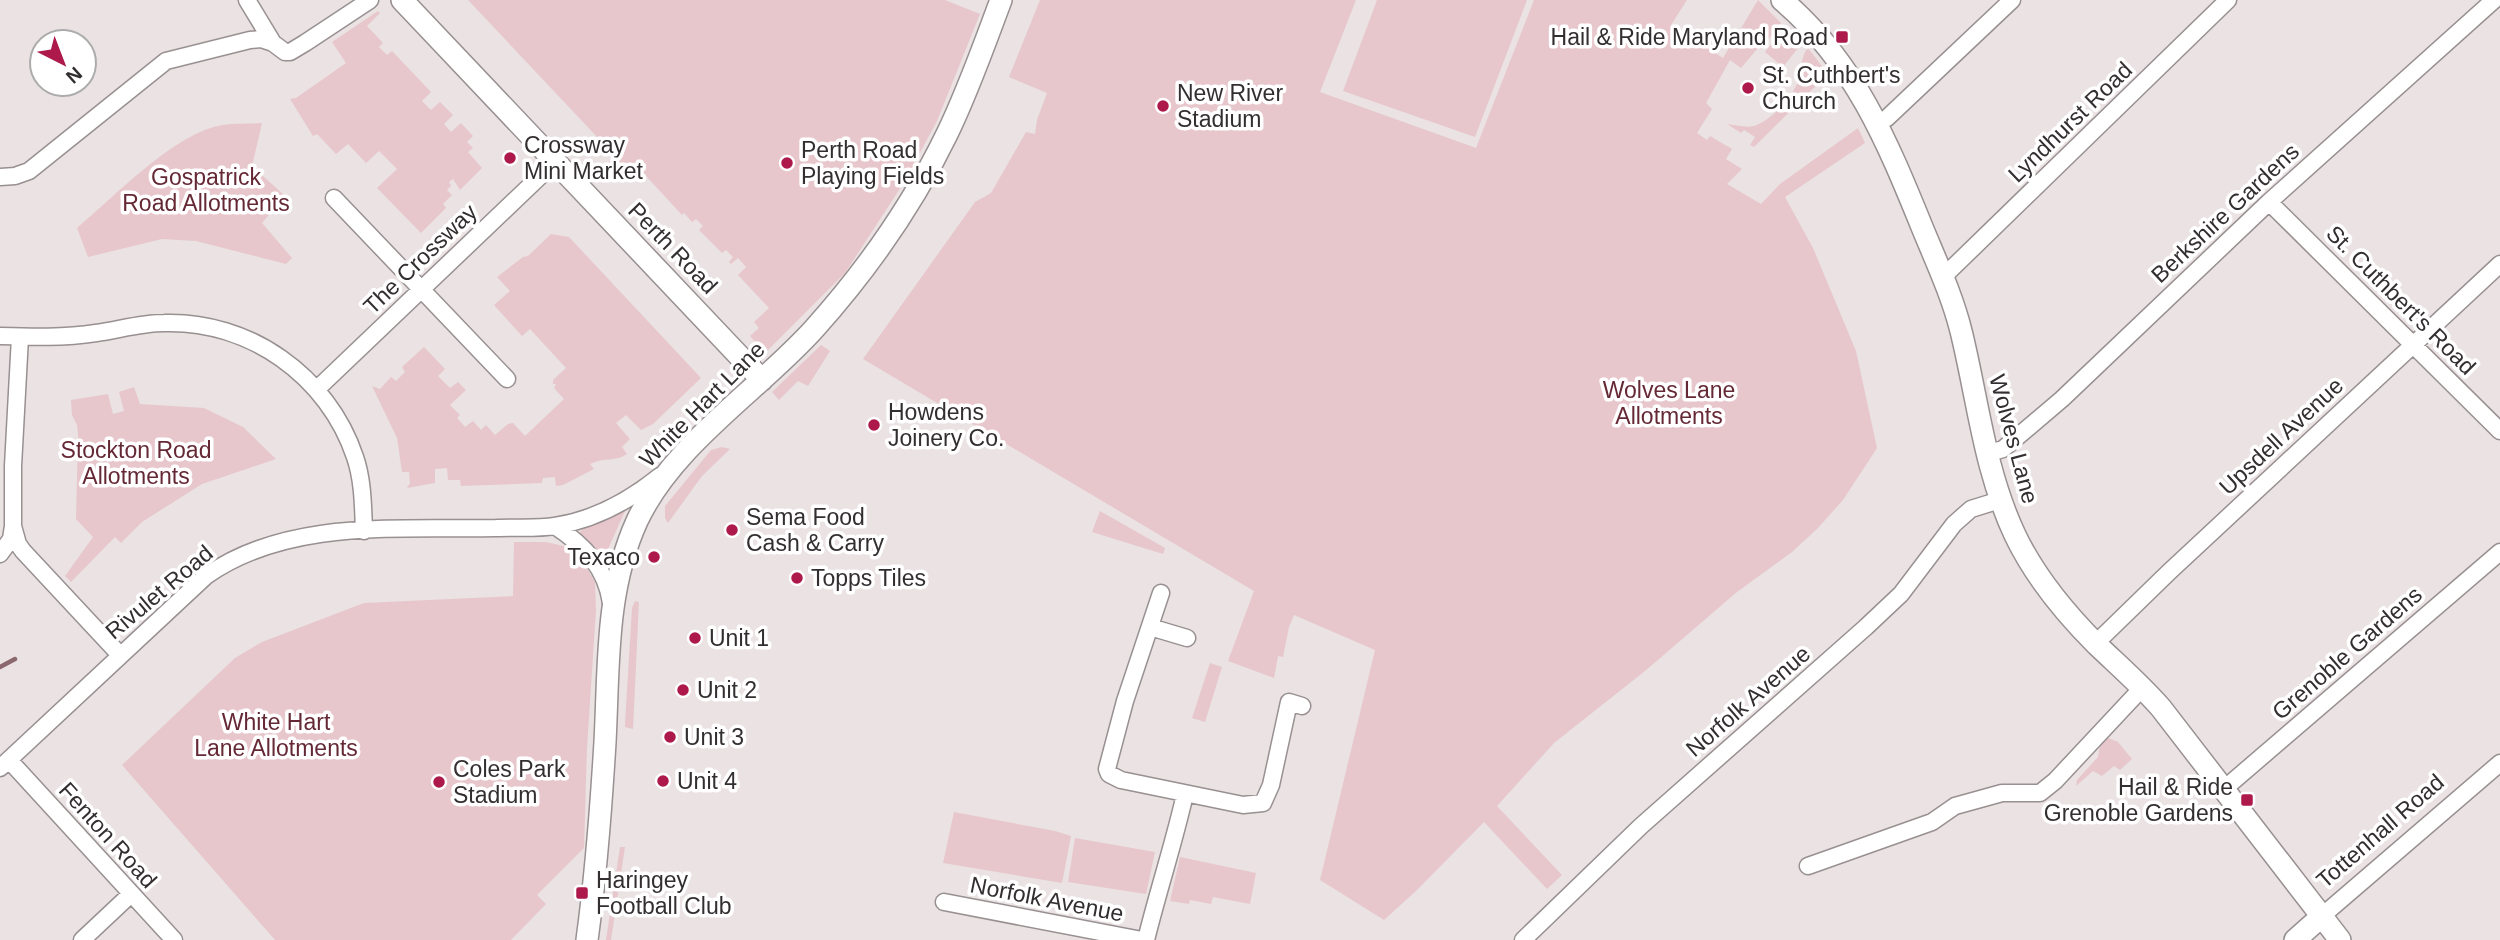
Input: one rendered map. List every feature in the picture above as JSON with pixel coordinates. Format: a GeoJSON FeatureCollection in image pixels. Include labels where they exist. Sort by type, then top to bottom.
{"type":"FeatureCollection","features":[{"type":"Feature","properties":{"kind":"street"},"geometry":{"type":"LineString","coordinates":[[0,177],[29,171],[166,61],[261,39],[290,52],[370,0]]}},
{"type":"Feature","properties":{"kind":"street","name":"Perth Road"},"geometry":{"type":"LineString","coordinates":[[402,0],[762,380]]}},
{"type":"Feature","properties":{"kind":"street","name":"White Hart Lane"},"geometry":{"type":"LineString","coordinates":[[587,940],[601,812],[612,606],[620,565],[638,520],[656,488],[681,458],[812,331],[882,242],[915,192],[948,132],[1001,0]]}},
{"type":"Feature","properties":{"kind":"street"},"geometry":{"type":"LineString","coordinates":[[1877,124],[1887,118],[2012,0]]}},
{"type":"Feature","properties":{"kind":"street","name":"Lyndhurst Road"},"geometry":{"type":"LineString","coordinates":[[1942,277],[2228,0]]}},
{"type":"Feature","properties":{"kind":"street","name":"Berkshire Gardens"},"geometry":{"type":"LineString","coordinates":[[1986,454],[2003,449],[2062,399],[2269,202],[2494,0]]}},
{"type":"Feature","properties":{"kind":"street","name":"Wolves Lane"},"geometry":{"type":"LineString","coordinates":[[1785,1],[1836,55],[1877,124],[1942,277],[1961,331],[1986,454],[2000,500],[2016,538],[2041,578],[2096,643],[2143,687],[2340,940]]}},
{"type":"Feature","properties":{"kind":"street"},"geometry":{"type":"LineString","coordinates":[[248,2],[273,43]]}},
{"type":"Feature","properties":{"kind":"street"},"geometry":{"type":"LineString","coordinates":[[232,44],[246,36],[253,26],[248,2]]}},
{"type":"Feature","properties":{"kind":"street","name":"The Crossway"},"geometry":{"type":"LineString","coordinates":[[317,390],[555,162]]}},
{"type":"Feature","properties":{"kind":"street"},"geometry":{"type":"LineString","coordinates":[[334,198],[507,379]]}},
{"type":"Feature","properties":{"kind":"street","name":"St. Cuthbert's Road"},"geometry":{"type":"LineString","coordinates":[[2269,202],[2500,431]]}},
{"type":"Feature","properties":{"kind":"street","name":"Upsdell Avenue"},"geometry":{"type":"LineString","coordinates":[[2096,643],[2500,264]]}},
{"type":"Feature","properties":{"kind":"street"},"geometry":{"type":"LineString","coordinates":[[0,336],[69,337],[162,323],[224,330],[264,347],[300,372],[317,390],[340,424],[356,459],[364,531]]}},
{"type":"Feature","properties":{"kind":"street"},"geometry":{"type":"LineString","coordinates":[[20,337],[7,466],[13,526],[18,544],[120,655]]}},
{"type":"Feature","properties":{"kind":"street","name":"Rivulet Road"},"geometry":{"type":"LineString","coordinates":[[4,764],[206,576],[233,559],[294,538],[364,531],[555,526],[609,510],[625,502],[681,458]]}},
{"type":"Feature","properties":{"kind":"street","name":"Norfolk Avenue"},"geometry":{"type":"LineString","coordinates":[[1523,940],[1641,826],[1866,627],[1900,594],[1954,524],[1971,509],[2000,500]]}},
{"type":"Feature","properties":{"kind":"street"},"geometry":{"type":"LineString","coordinates":[[0,554],[11,539],[13,526]]}},
{"type":"Feature","properties":{"kind":"street"},"geometry":{"type":"LineString","coordinates":[[555,526],[579,544],[598,565],[607,582],[612,606]]}},
{"type":"Feature","properties":{"kind":"street"},"geometry":{"type":"LineString","coordinates":[[0,554],[16,548],[23,551]]}},
{"type":"Feature","properties":{"kind":"street","name":"Grenoble Gardens"},"geometry":{"type":"LineString","coordinates":[[2224,789],[2500,552]]}},
{"type":"Feature","properties":{"kind":"street"},"geometry":{"type":"LineString","coordinates":[[1161,593],[1125,701],[1107,769],[1114,778],[1243,804],[1263,803],[1271,785],[1289,702],[1302,706]]}},
{"type":"Feature","properties":{"kind":"street"},"geometry":{"type":"LineString","coordinates":[[1150,627],[1187,638]]}},
{"type":"Feature","properties":{"kind":"street"},"geometry":{"type":"LineString","coordinates":[[1808,866],[1932,822],[1955,806],[2002,793],[2040,793],[2055,781],[2143,687]]}},
{"type":"Feature","properties":{"kind":"street","name":"Tottenhall Road"},"geometry":{"type":"LineString","coordinates":[[2295,940],[2500,763]]}},
{"type":"Feature","properties":{"kind":"street","name":"Fenton Road"},"geometry":{"type":"LineString","coordinates":[[4,764],[174,940]]}},
{"type":"Feature","properties":{"kind":"street"},"geometry":{"type":"LineString","coordinates":[[1144,940],[1177,832],[1185,794]]}},
{"type":"Feature","properties":{"kind":"street"},"geometry":{"type":"LineString","coordinates":[[82,940],[131,894]]}},
{"type":"Feature","properties":{"kind":"street","name":"Norfolk Avenue"},"geometry":{"type":"LineString","coordinates":[[944,902],[1144,940]]}},
{"type":"Feature","properties":{"kind":"green space","name":"Perth Road Playing Fields"},"geometry":{"type":"Polygon","coordinates":[[[468,0],[945,0],[980,14],[937,121],[903,184],[845,273],[765,353],[750,336],[759,328],[754,322],[769,308],[738,275],[746,267],[738,258],[731,264],[729,262],[733,257],[726,250],[722,253],[699,230],[703,226],[696,219],[692,222],[684,213],[682,215],[634,163],[618,176],[607,164],[615,156],[468,0]]]}},
{"type":"Feature","properties":{"kind":"green space","name":"Wolves Lane Allotments"},"geometry":{"type":"Polygon","coordinates":[[[1040,0],[1356,0],[1320,92],[1476,148],[1534,0],[1687,0],[1671,25],[1723,58],[1758,0],[1781,23],[1761,49],[1758,48],[1741,68],[1730,60],[1706,103],[1712,109],[1697,133],[1707,140],[1710,136],[1732,149],[1726,159],[1742,169],[1727,184],[1761,204],[1780,184],[1858,128],[1865,143],[1785,197],[1813,248],[1856,351],[1877,448],[1843,500],[1817,529],[1554,743],[1497,806],[1562,875],[1547,889],[1484,822],[1384,920],[1320,880],[1375,650],[1294,615],[1283,657],[1278,656],[1274,678],[1228,661],[1254,591],[863,359],[975,202],[991,193],[1026,132],[1035,134],[1047,93],[1009,77],[1040,0]]]}},
{"type":"Feature","properties":{"kind":"green space"},"geometry":{"type":"Polygon","coordinates":[[[1377,0],[1527,0],[1475,137],[1343,91],[1377,0]]]}},
{"type":"Feature","properties":{"kind":"green space"},"geometry":{"type":"Polygon","coordinates":[[[378,11],[380,13],[367,26],[383,43],[379,47],[387,55],[392,51],[431,92],[422,101],[431,110],[440,102],[453,115],[444,124],[451,132],[461,123],[473,136],[467,142],[473,148],[468,152],[482,168],[460,190],[453,179],[449,182],[451,186],[447,190],[452,195],[443,204],[446,208],[421,233],[377,188],[397,169],[379,151],[366,163],[348,144],[336,154],[317,134],[313,136],[290,99],[296,98],[346,63],[332,42],[378,11]]]}},
{"type":"Feature","properties":{"kind":"green space"},"geometry":{"type":"Polygon","coordinates":[[[1785,27],[1802,43],[1783,67],[1765,52],[1785,27]]]}},
{"type":"Feature","properties":{"kind":"green space"},"geometry":{"type":"Polygon","coordinates":[[[1808,48],[1828,74],[1754,147],[1750,145],[1755,137],[1744,130],[1741,133],[1727,124],[1754,126],[1775,113],[1796,86],[1808,48]]]}},
{"type":"Feature","properties":{"kind":"green space","name":"Gospatrick Road Allotments"},"geometry":{"type":"Polygon","coordinates":[[[262,123],[252,166],[285,196],[262,223],[292,258],[286,264],[196,241],[162,239],[88,257],[77,228],[163,154],[200,132],[218,126],[262,123]]]}},
{"type":"Feature","properties":{"kind":"green space"},"geometry":{"type":"Polygon","coordinates":[[[551,234],[569,237],[701,378],[653,424],[641,430],[626,415],[616,423],[630,439],[622,447],[627,454],[590,464],[594,469],[563,485],[556,486],[555,477],[543,478],[542,483],[461,486],[460,480],[448,480],[447,468],[435,469],[435,483],[407,488],[410,483],[409,472],[402,472],[397,438],[372,386],[380,389],[391,377],[396,381],[405,372],[402,367],[424,347],[445,369],[438,376],[450,388],[458,382],[466,390],[450,405],[460,415],[457,418],[465,427],[473,421],[481,430],[486,425],[495,435],[513,423],[525,436],[564,399],[554,388],[556,384],[553,384],[553,380],[566,368],[530,329],[522,336],[494,305],[510,291],[497,277],[528,256],[551,234]]]}},
{"type":"Feature","properties":{"kind":"green space"},"geometry":{"type":"Polygon","coordinates":[[[821,345],[830,351],[808,386],[798,381],[779,400],[772,392],[821,345]]]}},
{"type":"Feature","properties":{"kind":"green space","name":"Stockton Road Allotments"},"geometry":{"type":"Polygon","coordinates":[[[134,387],[140,404],[204,408],[243,427],[276,459],[202,484],[142,522],[121,543],[115,537],[71,582],[65,576],[93,537],[76,519],[78,434],[71,400],[108,394],[113,414],[124,411],[119,392],[134,387]]]}},
{"type":"Feature","properties":{"kind":"green space"},"geometry":{"type":"Polygon","coordinates":[[[722,447],[730,449],[702,476],[668,523],[665,506],[711,450],[722,447]]]}},
{"type":"Feature","properties":{"kind":"green space"},"geometry":{"type":"Polygon","coordinates":[[[625,511],[604,558],[579,533],[625,511]]]}},
{"type":"Feature","properties":{"kind":"green space"},"geometry":{"type":"Polygon","coordinates":[[[1100,511],[1165,548],[1163,554],[1092,532],[1100,511]]]}},
{"type":"Feature","properties":{"kind":"green space","name":"White Hart Lane Allotments"},"geometry":{"type":"Polygon","coordinates":[[[514,542],[546,542],[568,547],[581,558],[595,582],[596,610],[584,848],[537,895],[546,904],[511,940],[275,940],[122,765],[235,658],[262,642],[364,603],[513,596],[514,542]]]}},
{"type":"Feature","properties":{"kind":"green space"},"geometry":{"type":"Polygon","coordinates":[[[635,601],[639,602],[633,729],[625,727],[625,723],[632,608],[635,601]]]}},
{"type":"Feature","properties":{"kind":"green space"},"geometry":{"type":"Polygon","coordinates":[[[1210,663],[1222,667],[1205,722],[1192,718],[1210,663]]]}},
{"type":"Feature","properties":{"kind":"green space"},"geometry":{"type":"Polygon","coordinates":[[[2106,737],[2118,742],[2132,759],[2120,770],[2114,766],[2102,776],[2093,771],[2076,786],[2077,780],[2098,757],[2100,745],[2106,737]]]}},
{"type":"Feature","properties":{"kind":"green space"},"geometry":{"type":"Polygon","coordinates":[[[954,812],[1071,836],[1062,883],[943,863],[954,812]]]}},
{"type":"Feature","properties":{"kind":"green space"},"geometry":{"type":"Polygon","coordinates":[[[1075,838],[1155,852],[1146,894],[1068,882],[1075,838]]]}},
{"type":"Feature","properties":{"kind":"green space"},"geometry":{"type":"Polygon","coordinates":[[[620,847],[625,847],[611,940],[606,940],[620,847]]]}},
{"type":"Feature","properties":{"kind":"green space"},"geometry":{"type":"Polygon","coordinates":[[[1180,857],[1256,873],[1250,904],[1213,897],[1211,904],[1190,900],[1189,904],[1170,901],[1180,857]]]}},
{"type":"Feature","properties":{"kind":"waterway"},"geometry":{"type":"LineString","coordinates":[[0,667],[15,659]]}},
{"type":"Feature","properties":{"kind":"place","name":"Hail & Ride Maryland Road"},"geometry":{"type":"Point","coordinates":[1842,37]}},
{"type":"Feature","properties":{"kind":"place","name":"St. Cuthbert's Church"},"geometry":{"type":"Point","coordinates":[1748,88]}},
{"type":"Feature","properties":{"kind":"place","name":"New River Stadium"},"geometry":{"type":"Point","coordinates":[1163,106]}},
{"type":"Feature","properties":{"kind":"place","name":"Crossway Mini Market"},"geometry":{"type":"Point","coordinates":[510,158]}},
{"type":"Feature","properties":{"kind":"place","name":"Perth Road Playing Fields"},"geometry":{"type":"Point","coordinates":[787,163]}},
{"type":"Feature","properties":{"kind":"place","name":"Howdens Joinery Co."},"geometry":{"type":"Point","coordinates":[874,425]}},
{"type":"Feature","properties":{"kind":"place","name":"Sema Food Cash & Carry"},"geometry":{"type":"Point","coordinates":[732,530]}},
{"type":"Feature","properties":{"kind":"place","name":"Texaco"},"geometry":{"type":"Point","coordinates":[654,557]}},
{"type":"Feature","properties":{"kind":"place","name":"Topps Tiles"},"geometry":{"type":"Point","coordinates":[797,578]}},
{"type":"Feature","properties":{"kind":"place","name":"Unit 1"},"geometry":{"type":"Point","coordinates":[695,638]}},
{"type":"Feature","properties":{"kind":"place","name":"Unit 2"},"geometry":{"type":"Point","coordinates":[683,690]}},
{"type":"Feature","properties":{"kind":"place","name":"Unit 3"},"geometry":{"type":"Point","coordinates":[670,737]}},
{"type":"Feature","properties":{"kind":"place","name":"Unit 4"},"geometry":{"type":"Point","coordinates":[663,781]}},
{"type":"Feature","properties":{"kind":"place","name":"Coles Park Stadium"},"geometry":{"type":"Point","coordinates":[439,782]}},
{"type":"Feature","properties":{"kind":"place","name":"Hail & Ride Grenoble Gardens"},"geometry":{"type":"Point","coordinates":[2247,800]}},
{"type":"Feature","properties":{"kind":"place","name":"Haringey Football Club"},"geometry":{"type":"Point","coordinates":[582,893]}}]}
